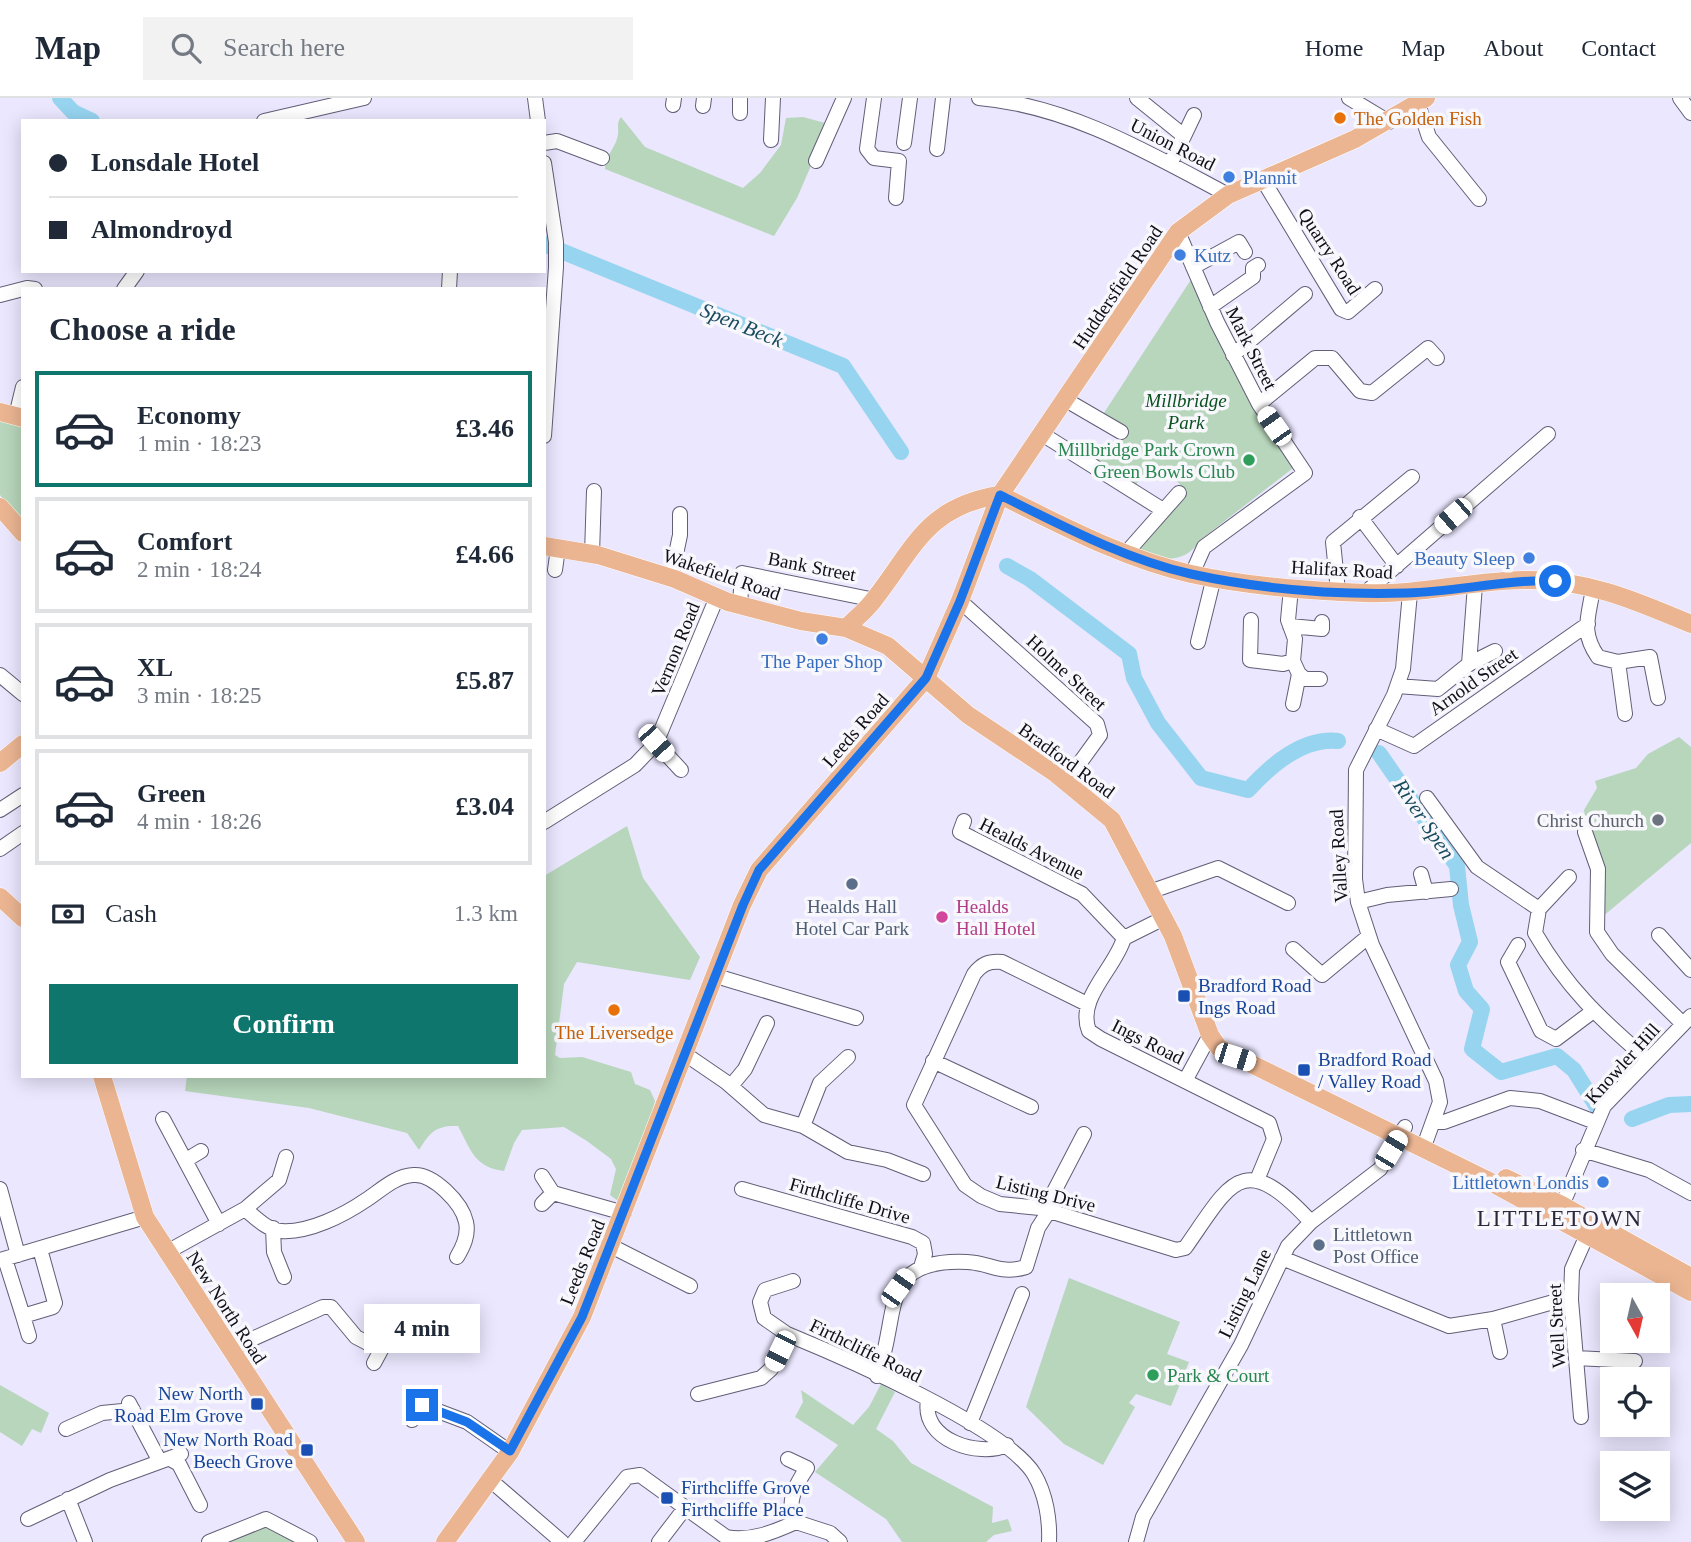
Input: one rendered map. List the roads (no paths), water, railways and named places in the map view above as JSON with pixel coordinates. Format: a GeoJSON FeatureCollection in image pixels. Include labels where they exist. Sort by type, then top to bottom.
{"type":"FeatureCollection","features":[{"type":"Feature","properties":{"kind":"main road","name":"Huddersfield Road"},"geometry":{"type":"LineString","coordinates":[[1000,495],[1178,232],[1228,195],[1300,165],[1389,122],[1422,101]]}},
{"type":"Feature","properties":{"kind":"main road","name":"Halifax Road"},"geometry":{"type":"LineString","coordinates":[[1000,495],[1087,537],[1192,574],[1291,588],[1365,593],[1410,593],[1534,580],[1620,594],[1691,624]]}},
{"type":"Feature","properties":{"kind":"main road"},"geometry":{"type":"LineString","coordinates":[[846,628],[874,600],[918,536],[941,516],[963,505],[1000,495]]}},
{"type":"Feature","properties":{"kind":"main road","name":"Leeds Road"},"geometry":{"type":"LineString","coordinates":[[445,1542],[510,1451],[577,1329],[759,870],[926,678],[960,601],[1000,495]]}},
{"type":"Feature","properties":{"kind":"main road"},"geometry":{"type":"LineString","coordinates":[[0,507],[21,531]]}},
{"type":"Feature","properties":{"kind":"main road","name":"Wakefield Road"},"geometry":{"type":"LineString","coordinates":[[551,547],[592,554],[671,578],[740,606],[801,621],[846,628]]}},
{"type":"Feature","properties":{"kind":"main road","name":"Bradford Road"},"geometry":{"type":"LineString","coordinates":[[846,628],[888,646],[968,715],[1066,782],[1112,820],[1152,891],[1210,1035],[1219,1048],[1235,1057],[1308,1081],[1402,1132],[1428,1136],[1559,1212],[1691,1277]]}},
{"type":"Feature","properties":{"kind":"main road"},"geometry":{"type":"LineString","coordinates":[[0,763],[21,746]]}},
{"type":"Feature","properties":{"kind":"main road"},"geometry":{"type":"LineString","coordinates":[[0,897],[13,915]]}},
{"type":"Feature","properties":{"kind":"main road","name":"New North Road"},"geometry":{"type":"LineString","coordinates":[[103,1078],[145,1217],[356,1542]]}},
{"type":"Feature","properties":{"kind":"main road","name":"Bradford Road"},"geometry":{"type":"LineString","coordinates":[[1559,1212],[1587,1236],[1691,1292]]}},
{"type":"Feature","properties":{"kind":"street"},"geometry":{"type":"LineString","coordinates":[[273,119],[364,98]]}},
{"type":"Feature","properties":{"kind":"street"},"geometry":{"type":"LineString","coordinates":[[535,98],[538,119]]}},
{"type":"Feature","properties":{"kind":"street"},"geometry":{"type":"LineString","coordinates":[[771,140],[773,98]]}},
{"type":"Feature","properties":{"kind":"street"},"geometry":{"type":"LineString","coordinates":[[816,161],[844,98]]}},
{"type":"Feature","properties":{"kind":"street"},"geometry":{"type":"LineString","coordinates":[[874,98],[867,149],[874,158],[899,162],[896,198]]}},
{"type":"Feature","properties":{"kind":"street"},"geometry":{"type":"LineString","coordinates":[[904,143],[910,98]]}},
{"type":"Feature","properties":{"kind":"street"},"geometry":{"type":"LineString","coordinates":[[937,149],[943,98]]}},
{"type":"Feature","properties":{"kind":"street","name":"Union Road"},"geometry":{"type":"LineString","coordinates":[[979,98],[1014,101],[1120,138],[1228,195]]}},
{"type":"Feature","properties":{"kind":"street"},"geometry":{"type":"LineString","coordinates":[[1138,98],[1184,136]]}},
{"type":"Feature","properties":{"kind":"street"},"geometry":{"type":"LineString","coordinates":[[1349,98],[1389,122]]}},
{"type":"Feature","properties":{"kind":"street"},"geometry":{"type":"LineString","coordinates":[[1680,98],[1691,113]]}},
{"type":"Feature","properties":{"kind":"street"},"geometry":{"type":"LineString","coordinates":[[1422,101],[1429,137],[1479,199]]}},
{"type":"Feature","properties":{"kind":"street"},"geometry":{"type":"LineString","coordinates":[[1170,164],[1194,115]]}},
{"type":"Feature","properties":{"kind":"street"},"geometry":{"type":"LineString","coordinates":[[546,143],[557,141],[602,158]]}},
{"type":"Feature","properties":{"kind":"street"},"geometry":{"type":"LineString","coordinates":[[546,177],[556,267],[546,408]]}},
{"type":"Feature","properties":{"kind":"street","name":"Quarry Road"},"geometry":{"type":"LineString","coordinates":[[1263,180],[1341,309],[1348,312],[1375,289]]}},
{"type":"Feature","properties":{"kind":"street","name":"Mark Street"},"geometry":{"type":"LineString","coordinates":[[1178,232],[1210,307],[1259,404],[1306,473],[1204,547],[1192,574]]}},
{"type":"Feature","properties":{"kind":"street"},"geometry":{"type":"LineString","coordinates":[[1193,267],[1239,242],[1245,252]]}},
{"type":"Feature","properties":{"kind":"street"},"geometry":{"type":"LineString","coordinates":[[1210,307],[1253,277],[1253,268],[1258,265]]}},
{"type":"Feature","properties":{"kind":"street"},"geometry":{"type":"LineString","coordinates":[[0,295],[21,289]]}},
{"type":"Feature","properties":{"kind":"street"},"geometry":{"type":"LineString","coordinates":[[1233,355],[1305,294]]}},
{"type":"Feature","properties":{"kind":"street"},"geometry":{"type":"LineString","coordinates":[[1259,404],[1315,358],[1332,358],[1360,391],[1372,393],[1428,348],[1437,358]]}},
{"type":"Feature","properties":{"kind":"street"},"geometry":{"type":"LineString","coordinates":[[13,415],[21,393]]}},
{"type":"Feature","properties":{"kind":"street"},"geometry":{"type":"LineString","coordinates":[[1066,400],[1121,432]]}},
{"type":"Feature","properties":{"kind":"street"},"geometry":{"type":"LineString","coordinates":[[1042,434],[1163,510]]}},
{"type":"Feature","properties":{"kind":"street"},"geometry":{"type":"LineString","coordinates":[[1365,593],[1548,434]]}},
{"type":"Feature","properties":{"kind":"street"},"geometry":{"type":"LineString","coordinates":[[1338,592],[1333,542],[1360,517],[1412,477]]}},
{"type":"Feature","properties":{"kind":"street"},"geometry":{"type":"LineString","coordinates":[[592,554],[594,491]]}},
{"type":"Feature","properties":{"kind":"street"},"geometry":{"type":"LineString","coordinates":[[1127,552],[1179,493]]}},
{"type":"Feature","properties":{"kind":"street"},"geometry":{"type":"LineString","coordinates":[[671,578],[680,535],[680,514]]}},
{"type":"Feature","properties":{"kind":"street"},"geometry":{"type":"LineString","coordinates":[[1360,517],[1396,566]]}},
{"type":"Feature","properties":{"kind":"street"},"geometry":{"type":"LineString","coordinates":[[551,547],[555,570]]}},
{"type":"Feature","properties":{"kind":"street","name":"Bank Street"},"geometry":{"type":"LineString","coordinates":[[740,606],[742,573],[874,600]]}},
{"type":"Feature","properties":{"kind":"street"},"geometry":{"type":"LineString","coordinates":[[1198,642],[1214,577]]}},
{"type":"Feature","properties":{"kind":"street"},"geometry":{"type":"LineString","coordinates":[[1469,664],[1475,585]]}},
{"type":"Feature","properties":{"kind":"street"},"geometry":{"type":"LineString","coordinates":[[1291,588],[1290,626],[1295,639],[1296,667],[1293,704]]}},
{"type":"Feature","properties":{"kind":"street"},"geometry":{"type":"LineString","coordinates":[[1593,588],[1586,636],[1598,657],[1618,662],[1650,657],[1658,698]]}},
{"type":"Feature","properties":{"kind":"street","name":"Valley Road"},"geometry":{"type":"LineString","coordinates":[[1410,593],[1403,670],[1356,770],[1358,902],[1369,936],[1436,1081],[1440,1102],[1428,1136]]}},
{"type":"Feature","properties":{"kind":"street","name":"Vernon Road"},"geometry":{"type":"LineString","coordinates":[[546,821],[635,765],[656,743],[717,597]]}},
{"type":"Feature","properties":{"kind":"street","name":"Holme Street"},"geometry":{"type":"LineString","coordinates":[[960,601],[1097,724],[1100,735],[1066,782]]}},
{"type":"Feature","properties":{"kind":"street"},"geometry":{"type":"LineString","coordinates":[[1251,620],[1247,663],[1283,664],[1296,667],[1305,679],[1320,679]]}},
{"type":"Feature","properties":{"kind":"street"},"geometry":{"type":"LineString","coordinates":[[1290,626],[1322,629],[1322,622]]}},
{"type":"Feature","properties":{"kind":"street","name":"Arnold Street"},"geometry":{"type":"LineString","coordinates":[[1376,729],[1414,746],[1588,624]]}},
{"type":"Feature","properties":{"kind":"street"},"geometry":{"type":"LineString","coordinates":[[1397,685],[1438,689],[1469,664],[1495,652]]}},
{"type":"Feature","properties":{"kind":"street"},"geometry":{"type":"LineString","coordinates":[[1618,662],[1625,714]]}},
{"type":"Feature","properties":{"kind":"street"},"geometry":{"type":"LineString","coordinates":[[0,675],[21,692]]}},
{"type":"Feature","properties":{"kind":"street"},"geometry":{"type":"LineString","coordinates":[[656,743],[681,770]]}},
{"type":"Feature","properties":{"kind":"street"},"geometry":{"type":"LineString","coordinates":[[0,810],[21,796]]}},
{"type":"Feature","properties":{"kind":"street"},"geometry":{"type":"LineString","coordinates":[[1427,798],[1477,867],[1539,909]]}},
{"type":"Feature","properties":{"kind":"street","name":"Healds Avenue"},"geometry":{"type":"LineString","coordinates":[[964,821],[960,832],[1082,894],[1124,939]]}},
{"type":"Feature","properties":{"kind":"street"},"geometry":{"type":"LineString","coordinates":[[1585,832],[1598,869],[1597,932],[1612,954],[1687,1020]]}},
{"type":"Feature","properties":{"kind":"street"},"geometry":{"type":"LineString","coordinates":[[0,849],[21,835]]}},
{"type":"Feature","properties":{"kind":"street"},"geometry":{"type":"LineString","coordinates":[[1152,891],[1219,868],[1288,903]]}},
{"type":"Feature","properties":{"kind":"street"},"geometry":{"type":"LineString","coordinates":[[1421,874],[1426,892]]}},
{"type":"Feature","properties":{"kind":"street"},"geometry":{"type":"LineString","coordinates":[[1569,877],[1539,909],[1535,933],[1551,962],[1592,1012],[1648,1060]]}},
{"type":"Feature","properties":{"kind":"street"},"geometry":{"type":"LineString","coordinates":[[1358,902],[1397,887],[1426,892],[1451,889]]}},
{"type":"Feature","properties":{"kind":"street"},"geometry":{"type":"LineString","coordinates":[[1087,1004],[1124,939],[1164,918]]}},
{"type":"Feature","properties":{"kind":"street"},"geometry":{"type":"LineString","coordinates":[[1659,935],[1691,970]]}},
{"type":"Feature","properties":{"kind":"street"},"geometry":{"type":"LineString","coordinates":[[1295,948],[1322,975],[1369,936]]}},
{"type":"Feature","properties":{"kind":"street"},"geometry":{"type":"LineString","coordinates":[[1518,945],[1508,962],[1541,1031],[1556,1039],[1592,1012]]}},
{"type":"Feature","properties":{"kind":"street","name":"Listing Drive"},"geometry":{"type":"LineString","coordinates":[[1087,1004],[1002,962],[991,961],[981,965],[974,974],[914,1105],[965,1185],[1000,1204],[1047,1210],[1175,1250],[1185,1248],[1220,1195],[1231,1187],[1257,1180]]}},
{"type":"Feature","properties":{"kind":"street"},"geometry":{"type":"LineString","coordinates":[[716,976],[856,1018]]}},
{"type":"Feature","properties":{"kind":"street","name":"Ings Road"},"geometry":{"type":"LineString","coordinates":[[1087,1004],[1086,1023],[1089,1031],[1269,1123],[1274,1139],[1257,1180]]}},
{"type":"Feature","properties":{"kind":"street","name":"Knowler Hill"},"geometry":{"type":"LineString","coordinates":[[1559,1212],[1583,1150],[1604,1106],[1687,1020]]}},
{"type":"Feature","properties":{"kind":"street"},"geometry":{"type":"LineString","coordinates":[[731,1086],[746,1069],[767,1023]]}},
{"type":"Feature","properties":{"kind":"street"},"geometry":{"type":"LineString","coordinates":[[1185,1081],[1210,1035]]}},
{"type":"Feature","properties":{"kind":"street"},"geometry":{"type":"LineString","coordinates":[[685,1054],[731,1086],[764,1115],[803,1126],[848,1152],[887,1160],[923,1174]]}},
{"type":"Feature","properties":{"kind":"street"},"geometry":{"type":"LineString","coordinates":[[803,1126],[820,1083],[848,1057]]}},
{"type":"Feature","properties":{"kind":"street"},"geometry":{"type":"LineString","coordinates":[[933,1060],[1031,1107]]}},
{"type":"Feature","properties":{"kind":"street"},"geometry":{"type":"LineString","coordinates":[[1428,1136],[1444,1122],[1510,1098],[1541,1101],[1595,1122]]}},
{"type":"Feature","properties":{"kind":"street"},"geometry":{"type":"LineString","coordinates":[[163,1119],[219,1224]]}},
{"type":"Feature","properties":{"kind":"street","name":"Listing Lane"},"geometry":{"type":"LineString","coordinates":[[1136,1542],[1143,1517],[1241,1345],[1288,1246],[1311,1222],[1380,1169],[1402,1132]]}},
{"type":"Feature","properties":{"kind":"street"},"geometry":{"type":"LineString","coordinates":[[877,1376],[885,1356],[898,1288],[908,1274],[921,1267],[971,1262],[1006,1272],[1026,1267],[1038,1228],[1084,1134]]}},
{"type":"Feature","properties":{"kind":"street"},"geometry":{"type":"LineString","coordinates":[[1583,1150],[1649,1170],[1691,1193]]}},
{"type":"Feature","properties":{"kind":"street"},"geometry":{"type":"LineString","coordinates":[[186,1160],[201,1151]]}},
{"type":"Feature","properties":{"kind":"street"},"geometry":{"type":"LineString","coordinates":[[167,1252],[245,1209],[279,1180],[286,1157]]}},
{"type":"Feature","properties":{"kind":"street"},"geometry":{"type":"LineString","coordinates":[[245,1209],[265,1226],[292,1229],[339,1217],[411,1174],[425,1176],[456,1204],[466,1222],[466,1241],[457,1257]]}},
{"type":"Feature","properties":{"kind":"street"},"geometry":{"type":"LineString","coordinates":[[542,1176],[553,1193],[624,1213]]}},
{"type":"Feature","properties":{"kind":"street"},"geometry":{"type":"LineString","coordinates":[[1257,1180],[1280,1192],[1311,1222]]}},
{"type":"Feature","properties":{"kind":"street"},"geometry":{"type":"LineString","coordinates":[[0,1189],[8,1258],[29,1336]]}},
{"type":"Feature","properties":{"kind":"street","name":"Firthcliffe Drive"},"geometry":{"type":"LineString","coordinates":[[742,1189],[912,1237],[923,1243],[925,1255],[921,1267]]}},
{"type":"Feature","properties":{"kind":"street"},"geometry":{"type":"LineString","coordinates":[[542,1204],[553,1193]]}},
{"type":"Feature","properties":{"kind":"street"},"geometry":{"type":"LineString","coordinates":[[8,1258],[145,1217]]}},
{"type":"Feature","properties":{"kind":"street"},"geometry":{"type":"LineString","coordinates":[[274,1228],[274,1252],[284,1276]]}},
{"type":"Feature","properties":{"kind":"street","name":"Well Street"},"geometry":{"type":"LineString","coordinates":[[1581,1418],[1571,1297],[1573,1269],[1587,1236]]}},
{"type":"Feature","properties":{"kind":"street"},"geometry":{"type":"LineString","coordinates":[[611,1246],[690,1286]]}},
{"type":"Feature","properties":{"kind":"street"},"geometry":{"type":"LineString","coordinates":[[23,1316],[53,1307],[55,1303],[40,1249]]}},
{"type":"Feature","properties":{"kind":"street"},"geometry":{"type":"LineString","coordinates":[[1282,1258],[1449,1326],[1493,1319],[1571,1297]]}},
{"type":"Feature","properties":{"kind":"street","name":"Firthcliffe Road"},"geometry":{"type":"LineString","coordinates":[[793,1281],[765,1290],[760,1302],[764,1318],[787,1334],[928,1401],[1007,1445],[1034,1474],[1044,1499],[1049,1542]]}},
{"type":"Feature","properties":{"kind":"street"},"geometry":{"type":"LineString","coordinates":[[970,1423],[1021,1294]]}},
{"type":"Feature","properties":{"kind":"street"},"geometry":{"type":"LineString","coordinates":[[230,1349],[323,1307],[331,1307],[356,1337],[381,1350],[374,1363]]}},
{"type":"Feature","properties":{"kind":"street"},"geometry":{"type":"LineString","coordinates":[[1493,1319],[1500,1352]]}},
{"type":"Feature","properties":{"kind":"street","name":"Firthcliffe Road"},"geometry":{"type":"LineString","coordinates":[[698,1394],[761,1378],[771,1369],[787,1334]]}},
{"type":"Feature","properties":{"kind":"street"},"geometry":{"type":"LineString","coordinates":[[1576,1358],[1635,1361]]}},
{"type":"Feature","properties":{"kind":"street","name":"Firthcliffe Road"},"geometry":{"type":"LineString","coordinates":[[928,1401],[932,1422],[953,1442],[973,1449],[998,1449],[1007,1445]]}},
{"type":"Feature","properties":{"kind":"street"},"geometry":{"type":"LineString","coordinates":[[66,1429],[102,1413],[130,1405],[170,1458],[179,1464],[200,1505]]}},
{"type":"Feature","properties":{"kind":"street"},"geometry":{"type":"LineString","coordinates":[[412,1420],[422,1405],[467,1422],[510,1451]]}},
{"type":"Feature","properties":{"kind":"street"},"geometry":{"type":"LineString","coordinates":[[28,1519],[110,1480],[144,1470],[170,1458]]}},
{"type":"Feature","properties":{"kind":"street"},"geometry":{"type":"LineString","coordinates":[[788,1459],[807,1468],[798,1480],[790,1504],[796,1522]]}},
{"type":"Feature","properties":{"kind":"street"},"geometry":{"type":"LineString","coordinates":[[574,1542],[627,1477],[640,1475],[685,1508],[738,1541],[754,1540],[796,1522],[830,1533],[841,1542]]}},
{"type":"Feature","properties":{"kind":"street"},"geometry":{"type":"LineString","coordinates":[[489,1479],[562,1542]]}},
{"type":"Feature","properties":{"kind":"street"},"geometry":{"type":"LineString","coordinates":[[68,1499],[85,1542]]}},
{"type":"Feature","properties":{"kind":"street"},"geometry":{"type":"LineString","coordinates":[[659,1542],[685,1508]]}},
{"type":"Feature","properties":{"kind":"street"},"geometry":{"type":"LineString","coordinates":[[208,1542],[266,1519],[310,1542]]}},
{"type":"Feature","properties":{"kind":"waterway","name":"Spen Beck"},"geometry":{"type":"LineString","coordinates":[[60,98],[73,112],[88,119]]}},
{"type":"Feature","properties":{"kind":"waterway","name":"Spen Beck"},"geometry":{"type":"LineString","coordinates":[[546,245],[843,366],[901,452]]}},
{"type":"Feature","properties":{"kind":"waterway","name":"River Spen"},"geometry":{"type":"LineString","coordinates":[[1007,566],[1030,579],[1129,654],[1134,678],[1158,723],[1201,778],[1248,790],[1277,762],[1300,748],[1312,743],[1338,741]]}},
{"type":"Feature","properties":{"kind":"waterway","name":"River Spen"},"geometry":{"type":"LineString","coordinates":[[1379,753],[1457,866],[1461,905],[1470,942],[1458,965],[1466,991],[1482,1009],[1472,1049],[1501,1072],[1557,1056],[1574,1070],[1597,1107]]}},
{"type":"Feature","properties":{"kind":"waterway","name":"River Spen"},"geometry":{"type":"LineString","coordinates":[[1632,1119],[1669,1105],[1691,1104]]}},
{"type":"Feature","properties":{"kind":"place","name":"The Golden Fish"},"geometry":{"type":"Point","coordinates":[1340,118]}},
{"type":"Feature","properties":{"kind":"place","name":"Plannit"},"geometry":{"type":"Point","coordinates":[1229,177]}},
{"type":"Feature","properties":{"kind":"place","name":"Kutz"},"geometry":{"type":"Point","coordinates":[1180,255]}},
{"type":"Feature","properties":{"kind":"place","name":"Millbridge Park Crown Green Bowls Club"},"geometry":{"type":"Point","coordinates":[1249,460]}},
{"type":"Feature","properties":{"kind":"place","name":"Beauty Sleep"},"geometry":{"type":"Point","coordinates":[1529,558]}},
{"type":"Feature","properties":{"kind":"place","name":"The Paper Shop"},"geometry":{"type":"Point","coordinates":[822,639]}},
{"type":"Feature","properties":{"kind":"place","name":"Christ Church"},"geometry":{"type":"Point","coordinates":[1658,820]}},
{"type":"Feature","properties":{"kind":"place","name":"Healds Hall Hotel Car Park"},"geometry":{"type":"Point","coordinates":[852,884]}},
{"type":"Feature","properties":{"kind":"place","name":"Healds Hall Hotel"},"geometry":{"type":"Point","coordinates":[942,917]}},
{"type":"Feature","properties":{"kind":"place","name":"Bradford Road Ings Road"},"geometry":{"type":"Point","coordinates":[1184,996]}},
{"type":"Feature","properties":{"kind":"place","name":"The Liversedge"},"geometry":{"type":"Point","coordinates":[614,1010]}},
{"type":"Feature","properties":{"kind":"place","name":"Bradford Road / Valley Road"},"geometry":{"type":"Point","coordinates":[1304,1070]}},
{"type":"Feature","properties":{"kind":"place","name":"Littletown Londis"},"geometry":{"type":"Point","coordinates":[1603,1182]}},
{"type":"Feature","properties":{"kind":"place","name":"Littletown Post Office"},"geometry":{"type":"Point","coordinates":[1319,1245]}},
{"type":"Feature","properties":{"kind":"place","name":"Park & Court"},"geometry":{"type":"Point","coordinates":[1153,1375]}},
{"type":"Feature","properties":{"kind":"place","name":"New North Road Elm Grove"},"geometry":{"type":"Point","coordinates":[257,1404]}},
{"type":"Feature","properties":{"kind":"place","name":"New North Road Beech Grove"},"geometry":{"type":"Point","coordinates":[307,1450]}},
{"type":"Feature","properties":{"kind":"place","name":"Firthcliffe Grove Firthcliffe Place"},"geometry":{"type":"Point","coordinates":[667,1498]}},
{"type":"Feature","properties":{"kind":"district","name":"LITTLETOWN"},"geometry":{"type":"Point","coordinates":[1560,1218]}},
{"type":"Feature","properties":{"kind":"park label","name":"Millbridge Park"},"geometry":{"type":"Point","coordinates":[1186,411]}}]}
